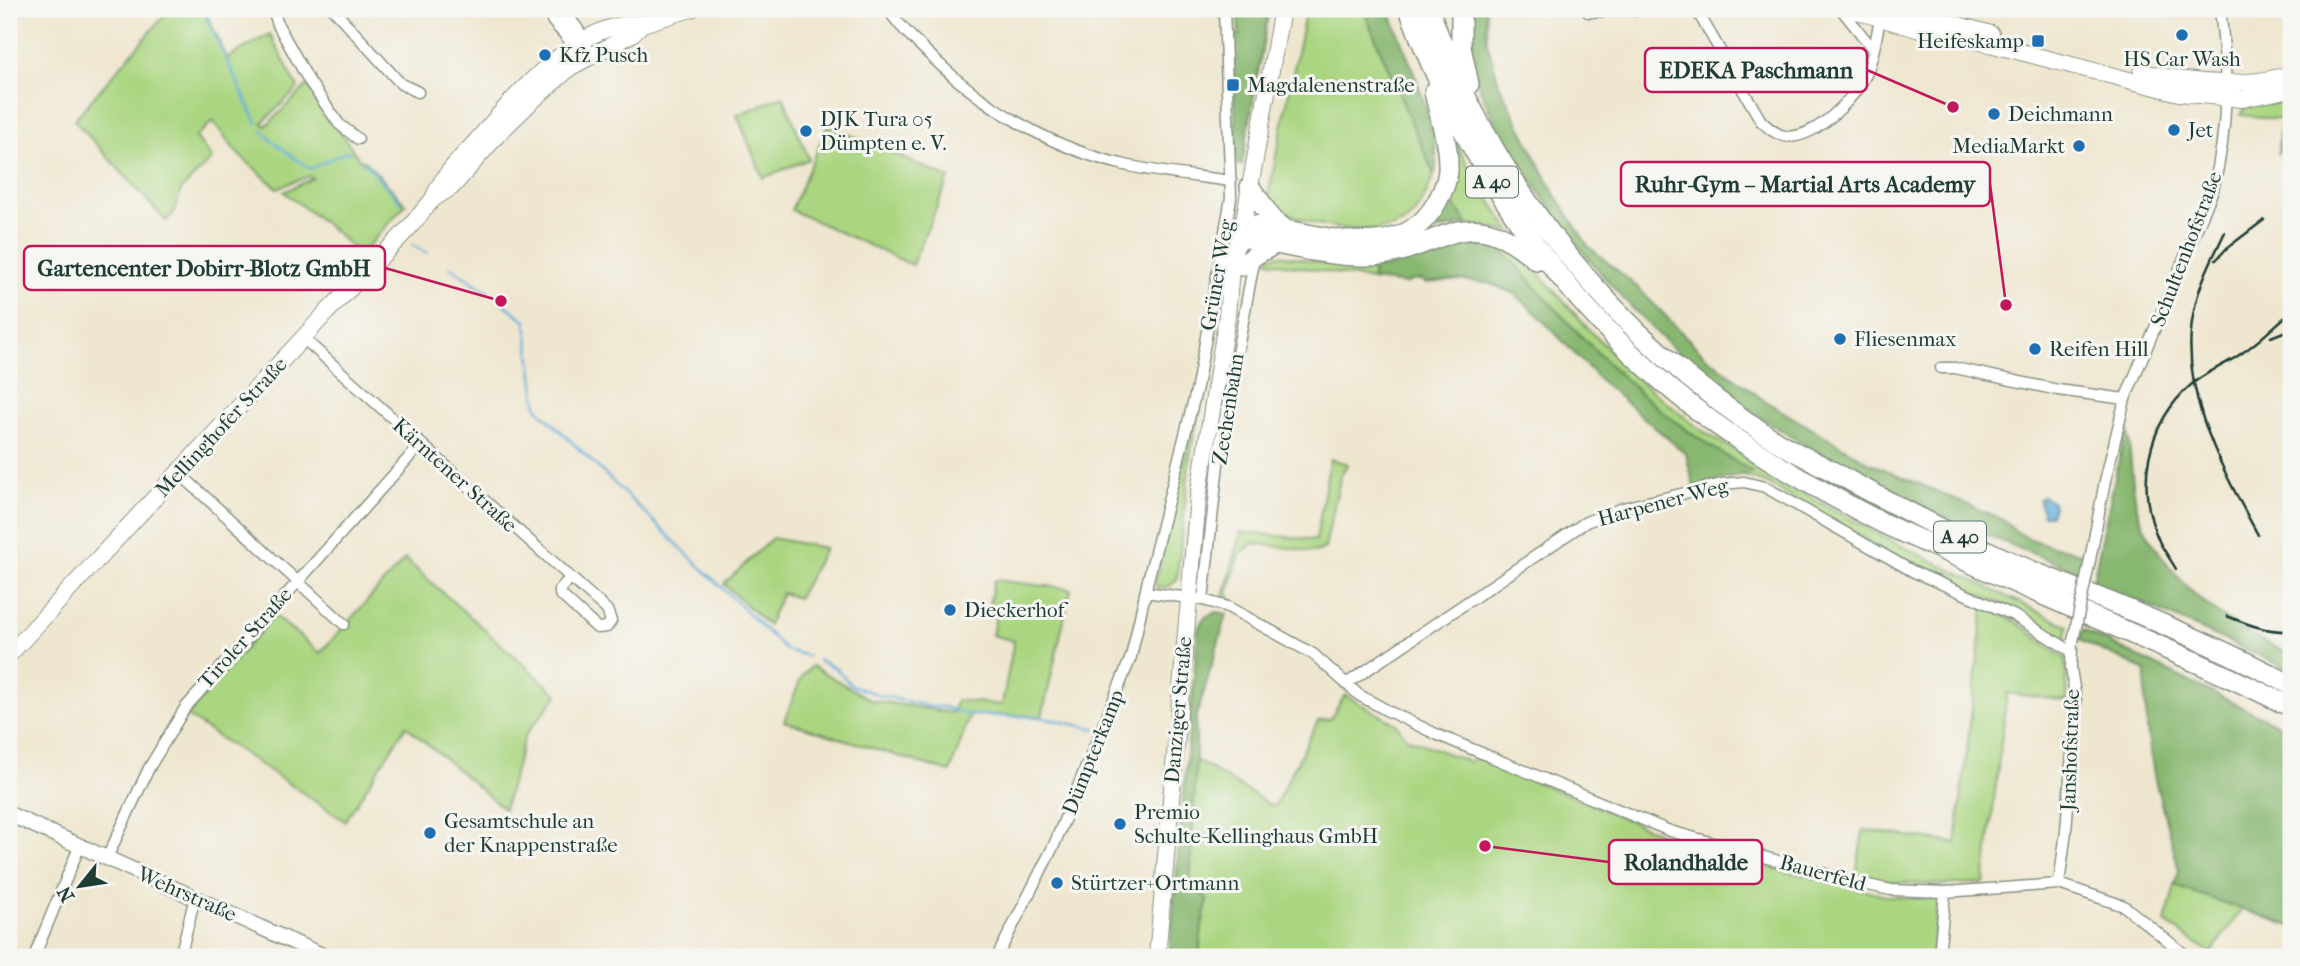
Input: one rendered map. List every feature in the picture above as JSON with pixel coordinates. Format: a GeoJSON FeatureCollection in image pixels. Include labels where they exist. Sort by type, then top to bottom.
{"type":"FeatureCollection","features":[{"type":"Feature","properties":{"kind":"highway","name":"A 40"},"geometry":{"type":"LineString","coordinates":[[1409,9],[1447,103],[1493,184],[1530,240],[1578,298],[1673,391],[1731,434],[1788,471],[1883,523],[1993,574],[2191,659],[2291,707]]}},
{"type":"Feature","properties":{"kind":"highway","name":"A 40"},"geometry":{"type":"LineString","coordinates":[[1429,9],[1451,66],[1487,138],[1559,246],[1604,298],[1653,347],[1717,400],[1778,442],[1995,555],[2124,608],[2291,685]]}},
{"type":"Feature","properties":{"kind":"highway"},"geometry":{"type":"LineString","coordinates":[[1461,9],[1461,47],[1467,79],[1487,138]]}},
{"type":"Feature","properties":{"kind":"highway"},"geometry":{"type":"LineString","coordinates":[[1242,230],[1366,243],[1392,238],[1415,227],[1431,213],[1448,172],[1443,133],[1425,53]]}},
{"type":"Feature","properties":{"kind":"highway"},"geometry":{"type":"LineString","coordinates":[[1250,187],[1281,236],[1351,256],[1372,256],[1464,230],[1482,230],[1505,236],[1522,247],[1578,298]]}},
{"type":"Feature","properties":{"kind":"highway"},"geometry":{"type":"LineString","coordinates":[[1247,266],[1257,254],[1281,236]]}},
{"type":"Feature","properties":{"kind":"main road","name":"Mellinghofer Straße"},"geometry":{"type":"LineString","coordinates":[[9,654],[408,229],[433,199],[440,181],[539,75],[608,29],[630,23],[642,24],[691,9]]}},
{"type":"Feature","properties":{"kind":"main road","name":"Zechenbahn"},"geometry":{"type":"LineString","coordinates":[[1200,549],[1202,466],[1227,316],[1231,267],[1242,230],[1282,9]]}},
{"type":"Feature","properties":{"kind":"main road"},"geometry":{"type":"LineString","coordinates":[[1850,9],[1882,14],[1930,33],[1982,42],[2179,93],[2226,91],[2291,74]]}},
{"type":"Feature","properties":{"kind":"main road"},"geometry":{"type":"LineString","coordinates":[[1900,9],[2133,70],[2253,98],[2291,89]]}},
{"type":"Feature","properties":{"kind":"main road","name":"Zechenbahn"},"geometry":{"type":"LineString","coordinates":[[1227,316],[1247,266],[1242,230]]}},
{"type":"Feature","properties":{"kind":"main road","name":"Danziger Straße"},"geometry":{"type":"LineString","coordinates":[[1157,957],[1200,549]]}},
{"type":"Feature","properties":{"kind":"street"},"geometry":{"type":"LineString","coordinates":[[272,9],[309,81],[339,124],[358,139]]}},
{"type":"Feature","properties":{"kind":"street"},"geometry":{"type":"LineString","coordinates":[[333,9],[401,84],[418,92]]}},
{"type":"Feature","properties":{"kind":"street"},"geometry":{"type":"LineString","coordinates":[[548,9],[583,48]]}},
{"type":"Feature","properties":{"kind":"street"},"geometry":{"type":"LineString","coordinates":[[558,9],[573,24],[583,48]]}},
{"type":"Feature","properties":{"kind":"street"},"geometry":{"type":"LineString","coordinates":[[888,9],[942,66],[968,88],[1028,129],[1069,147],[1124,165],[1231,181]]}},
{"type":"Feature","properties":{"kind":"street","name":"Grüner Weg"},"geometry":{"type":"LineString","coordinates":[[1160,536],[1197,387],[1231,198],[1224,9]]}},
{"type":"Feature","properties":{"kind":"street"},"geometry":{"type":"LineString","coordinates":[[1588,12],[1654,9]]}},
{"type":"Feature","properties":{"kind":"street"},"geometry":{"type":"LineString","coordinates":[[1696,9],[1762,121],[1773,131],[1793,137],[1818,127],[1851,97],[1867,74],[1882,14]]}},
{"type":"Feature","properties":{"kind":"street"},"geometry":{"type":"LineString","coordinates":[[1841,9],[1873,49]]}},
{"type":"Feature","properties":{"kind":"street","name":"Schultenhofstraße"},"geometry":{"type":"LineString","coordinates":[[2072,646],[2105,481],[2125,400],[2213,190],[2223,141],[2227,66],[2220,9]]}},
{"type":"Feature","properties":{"kind":"street","name":"Zechenbahn"},"geometry":{"type":"LineString","coordinates":[[1200,549],[1220,446],[1247,266]]}},
{"type":"Feature","properties":{"kind":"street","name":"Kärntener Straße"},"geometry":{"type":"LineString","coordinates":[[303,338],[607,610],[611,623],[605,628],[599,629],[560,594],[560,589],[570,578]]}},
{"type":"Feature","properties":{"kind":"street"},"geometry":{"type":"LineString","coordinates":[[1941,368],[1955,368],[2058,390],[2125,400]]}},
{"type":"Feature","properties":{"kind":"street","name":"Tiroler Straße"},"geometry":{"type":"LineString","coordinates":[[107,858],[149,768],[178,718],[197,692],[421,444]]}},
{"type":"Feature","properties":{"kind":"street"},"geometry":{"type":"LineString","coordinates":[[178,472],[344,624]]}},
{"type":"Feature","properties":{"kind":"street","name":"Harpener Weg"},"geometry":{"type":"LineString","coordinates":[[1346,684],[1586,522],[1623,508],[1722,484],[1744,482],[1765,487],[1914,572],[2013,615],[2072,646]]}},
{"type":"Feature","properties":{"kind":"street","name":"Dümpterkamp"},"geometry":{"type":"LineString","coordinates":[[998,957],[1054,845],[1134,650],[1160,536]]}},
{"type":"Feature","properties":{"kind":"street","name":"Bauerfeld"},"geometry":{"type":"LineString","coordinates":[[1146,592],[1196,599],[1228,607],[1313,654],[1359,695],[1411,723],[1670,831],[1880,888],[1945,892],[2059,884],[2124,906],[2188,957]]}},
{"type":"Feature","properties":{"kind":"street","name":"Janshofstraße"},"geometry":{"type":"LineString","coordinates":[[2059,884],[2076,701],[2072,646]]}},
{"type":"Feature","properties":{"kind":"street","name":"Wehrstraße"},"geometry":{"type":"LineString","coordinates":[[9,814],[326,957]]}},
{"type":"Feature","properties":{"kind":"street"},"geometry":{"type":"LineString","coordinates":[[34,957],[80,845]]}},
{"type":"Feature","properties":{"kind":"street"},"geometry":{"type":"LineString","coordinates":[[1939,957],[1945,892]]}},
{"type":"Feature","properties":{"kind":"street"},"geometry":{"type":"LineString","coordinates":[[180,957],[195,897]]}},
{"type":"Feature","properties":{"kind":"green space"},"geometry":{"type":"Polygon","coordinates":[[[170,9],[204,9],[227,58],[270,34],[298,88],[262,123],[266,126],[308,85],[359,159],[365,161],[406,204],[360,255],[284,192],[313,178],[309,176],[277,188],[237,153],[213,121],[196,137],[212,159],[181,190],[173,214],[166,221],[74,120],[170,9]]]}},
{"type":"Feature","properties":{"kind":"green space"},"geometry":{"type":"Polygon","coordinates":[[[1241,9],[1269,9],[1242,165],[1237,165],[1232,36],[1239,35],[1241,9]]]}},
{"type":"Feature","properties":{"kind":"green space"},"geometry":{"type":"Polygon","coordinates":[[[1306,9],[1363,9],[1434,175],[1416,211],[1406,221],[1395,226],[1367,230],[1336,228],[1296,217],[1272,203],[1269,191],[1306,9]]]}},
{"type":"Feature","properties":{"kind":"green space"},"geometry":{"type":"Polygon","coordinates":[[[1363,9],[1388,9],[1429,118],[1436,160],[1434,175],[1363,9]]]}},
{"type":"Feature","properties":{"kind":"green space"},"geometry":{"type":"Polygon","coordinates":[[[1468,9],[1486,9],[1487,42],[1500,87],[1551,187],[1588,246],[1636,286],[1703,354],[1765,401],[1872,464],[2004,520],[2011,528],[2030,539],[2084,554],[2080,572],[1923,507],[1847,469],[1739,402],[1674,349],[1586,256],[1515,157],[1487,105],[1473,69],[1467,46],[1468,9]]]}},
{"type":"Feature","properties":{"kind":"green space"},"geometry":{"type":"Polygon","coordinates":[[[783,96],[809,159],[763,178],[737,115],[783,96]]]}},
{"type":"Feature","properties":{"kind":"green space"},"geometry":{"type":"Polygon","coordinates":[[[2291,96],[2291,115],[2286,120],[2240,115],[2248,104],[2291,96]]]}},
{"type":"Feature","properties":{"kind":"green space"},"geometry":{"type":"Polygon","coordinates":[[[2291,115],[2291,143],[2278,153],[2280,125],[2291,115]]]}},
{"type":"Feature","properties":{"kind":"green space"},"geometry":{"type":"Polygon","coordinates":[[[828,125],[949,178],[912,265],[791,210],[828,125]]]}},
{"type":"Feature","properties":{"kind":"green space"},"geometry":{"type":"Polygon","coordinates":[[[1448,129],[1474,176],[1511,232],[1467,224],[1449,196],[1448,129]]]}},
{"type":"Feature","properties":{"kind":"green space"},"geometry":{"type":"Polygon","coordinates":[[[1449,196],[1467,224],[1429,232],[1427,228],[1449,196]]]}},
{"type":"Feature","properties":{"kind":"green space"},"geometry":{"type":"Polygon","coordinates":[[[1485,240],[1507,246],[1533,267],[1593,334],[1646,386],[1698,428],[1814,499],[1895,543],[2068,626],[2065,642],[2014,609],[1916,568],[1768,484],[1743,475],[1751,471],[1680,425],[1616,370],[1499,248],[1465,245],[1485,240]]]}},
{"type":"Feature","properties":{"kind":"green space"},"geometry":{"type":"Polygon","coordinates":[[[1465,245],[1499,247],[1576,330],[1637,390],[1692,434],[1752,472],[1694,487],[1686,454],[1601,381],[1515,294],[1491,284],[1462,280],[1425,283],[1422,280],[1410,281],[1407,284],[1372,280],[1373,268],[1390,266],[1465,245]]]}},
{"type":"Feature","properties":{"kind":"green space"},"geometry":{"type":"Polygon","coordinates":[[[1280,255],[1354,268],[1373,268],[1372,280],[1268,261],[1270,257],[1280,255]]]}},
{"type":"Feature","properties":{"kind":"green space"},"geometry":{"type":"Polygon","coordinates":[[[1209,355],[1190,457],[1177,579],[1170,586],[1158,589],[1155,583],[1209,355]]]}},
{"type":"Feature","properties":{"kind":"green space"},"geometry":{"type":"Polygon","coordinates":[[[2127,422],[2138,510],[2157,549],[2189,589],[2219,614],[2291,655],[2291,670],[2093,581],[2127,422]]]}},
{"type":"Feature","properties":{"kind":"green space"},"geometry":{"type":"Polygon","coordinates":[[[1330,459],[1348,464],[1341,474],[1325,548],[1316,552],[1253,543],[1240,554],[1228,592],[1232,604],[1223,600],[1241,532],[1316,540],[1330,459]]]}},
{"type":"Feature","properties":{"kind":"green space"},"geometry":{"type":"Polygon","coordinates":[[[772,538],[825,548],[798,598],[782,593],[768,625],[724,584],[772,538]]]}},
{"type":"Feature","properties":{"kind":"green space"},"geometry":{"type":"Polygon","coordinates":[[[405,559],[558,695],[525,735],[504,809],[406,726],[345,821],[187,716],[274,615],[320,653],[405,559]]]}},
{"type":"Feature","properties":{"kind":"green space"},"geometry":{"type":"Polygon","coordinates":[[[994,580],[1071,589],[1042,716],[970,715],[950,772],[784,721],[802,676],[812,666],[871,700],[952,713],[957,700],[1002,705],[1014,641],[992,635],[996,617],[987,615],[994,580]]]}},
{"type":"Feature","properties":{"kind":"green space"},"geometry":{"type":"Polygon","coordinates":[[[1984,605],[2017,622],[2065,657],[2068,701],[2007,693],[1984,883],[1920,884],[1856,876],[1863,830],[1956,843],[1984,605]]]}},
{"type":"Feature","properties":{"kind":"green space"},"geometry":{"type":"Polygon","coordinates":[[[1218,612],[1227,614],[1196,718],[1190,884],[1208,899],[1199,957],[1169,957],[1198,630],[1205,618],[1218,612]]]}},
{"type":"Feature","properties":{"kind":"green space"},"geometry":{"type":"Polygon","coordinates":[[[2083,630],[2291,731],[2291,926],[2175,886],[2179,870],[2155,780],[2148,737],[2146,671],[2079,640],[2083,630]]]}},
{"type":"Feature","properties":{"kind":"green space"},"geometry":{"type":"Polygon","coordinates":[[[1345,695],[1396,724],[1407,738],[1469,762],[1477,757],[1671,838],[1785,871],[1889,896],[1938,899],[1932,957],[1199,957],[1208,900],[1190,885],[1196,760],[1274,807],[1318,721],[1330,719],[1345,695]]]}},
{"type":"Feature","properties":{"kind":"green space"},"geometry":{"type":"Polygon","coordinates":[[[2175,886],[2242,909],[2211,953],[2165,922],[2175,886]]]}},
{"type":"Feature","properties":{"kind":"water"},"geometry":{"type":"Polygon","coordinates":[[[2043,496],[2053,502],[2051,515],[2043,515],[2039,499],[2043,496]]]}},
{"type":"Feature","properties":{"kind":"waterway"},"geometry":{"type":"LineString","coordinates":[[202,9],[257,123]]}},
{"type":"Feature","properties":{"kind":"waterway"},"geometry":{"type":"LineString","coordinates":[[262,130],[272,141],[310,169],[345,152],[350,153]]}},
{"type":"Feature","properties":{"kind":"waterway"},"geometry":{"type":"LineString","coordinates":[[361,163],[365,163],[402,203]]}},
{"type":"Feature","properties":{"kind":"waterway"},"geometry":{"type":"LineString","coordinates":[[412,245],[427,253]]}},
{"type":"Feature","properties":{"kind":"waterway"},"geometry":{"type":"LineString","coordinates":[[450,267],[488,292]]}},
{"type":"Feature","properties":{"kind":"waterway"},"geometry":{"type":"LineString","coordinates":[[498,299],[526,321],[537,407],[543,414],[786,650],[808,656]]}},
{"type":"Feature","properties":{"kind":"waterway"},"geometry":{"type":"LineString","coordinates":[[818,660],[836,668],[851,685],[879,695],[970,715],[1040,717],[1096,729]]}},
{"type":"Feature","properties":{"kind":"railway"},"geometry":{"type":"LineString","coordinates":[[2216,260],[2227,248],[2264,220]]}},
{"type":"Feature","properties":{"kind":"railway"},"geometry":{"type":"LineString","coordinates":[[2225,232],[2196,302],[2191,333],[2191,363],[2204,423],[2229,481],[2258,535]]}},
{"type":"Feature","properties":{"kind":"railway"},"geometry":{"type":"LineString","coordinates":[[2176,569],[2159,541],[2148,499],[2149,457],[2155,437],[2176,400],[2192,384],[2248,349],[2291,312]]}},
{"type":"Feature","properties":{"kind":"railway"},"geometry":{"type":"LineString","coordinates":[[2271,337],[2291,329]]}},
{"type":"Feature","properties":{"kind":"railway"},"geometry":{"type":"LineString","coordinates":[[2227,616],[2258,627],[2291,631]]}},
{"type":"Feature","properties":{"kind":"place","name":"HS Car Wash"},"geometry":{"type":"Point","coordinates":[2182,35]}},
{"type":"Feature","properties":{"kind":"place","name":"Heifeskamp"},"geometry":{"type":"Point","coordinates":[2038,41]}},
{"type":"Feature","properties":{"kind":"place","name":"Kfz Pusch"},"geometry":{"type":"Point","coordinates":[545,55]}},
{"type":"Feature","properties":{"kind":"place","name":"Magdalenenstraße"},"geometry":{"type":"Point","coordinates":[1233,85]}},
{"type":"Feature","properties":{"kind":"place","name":"EDEKA Paschmann"},"geometry":{"type":"Point","coordinates":[1953,107]}},
{"type":"Feature","properties":{"kind":"place","name":"Deichmann"},"geometry":{"type":"Point","coordinates":[1994,114]}},
{"type":"Feature","properties":{"kind":"place","name":"Jet"},"geometry":{"type":"Point","coordinates":[2174,130]}},
{"type":"Feature","properties":{"kind":"place","name":"DJK Tura 05 Dümpten e. V."},"geometry":{"type":"Point","coordinates":[806,131]}},
{"type":"Feature","properties":{"kind":"place","name":"MediaMarkt"},"geometry":{"type":"Point","coordinates":[2079,146]}},
{"type":"Feature","properties":{"kind":"place","name":"Gartencenter Dobirr-Blotz GmbH"},"geometry":{"type":"Point","coordinates":[501,301]}},
{"type":"Feature","properties":{"kind":"place","name":"Ruhr-Gym – Martial Arts Academy"},"geometry":{"type":"Point","coordinates":[2006,305]}},
{"type":"Feature","properties":{"kind":"place","name":"Fliesenmax"},"geometry":{"type":"Point","coordinates":[1840,339]}},
{"type":"Feature","properties":{"kind":"place","name":"Reifen Hill"},"geometry":{"type":"Point","coordinates":[2035,349]}},
{"type":"Feature","properties":{"kind":"place","name":"Dieckerhof"},"geometry":{"type":"Point","coordinates":[950,610]}},
{"type":"Feature","properties":{"kind":"place","name":"Premio Schulte-Kellinghaus GmbH"},"geometry":{"type":"Point","coordinates":[1120,824]}},
{"type":"Feature","properties":{"kind":"place","name":"Gesamtschule an der Knappenstraße"},"geometry":{"type":"Point","coordinates":[430,833]}},
{"type":"Feature","properties":{"kind":"place","name":"Rolandhalde"},"geometry":{"type":"Point","coordinates":[1485,846]}},
{"type":"Feature","properties":{"kind":"place","name":"Stürtzer+Ortmann"},"geometry":{"type":"Point","coordinates":[1057,883]}}]}
